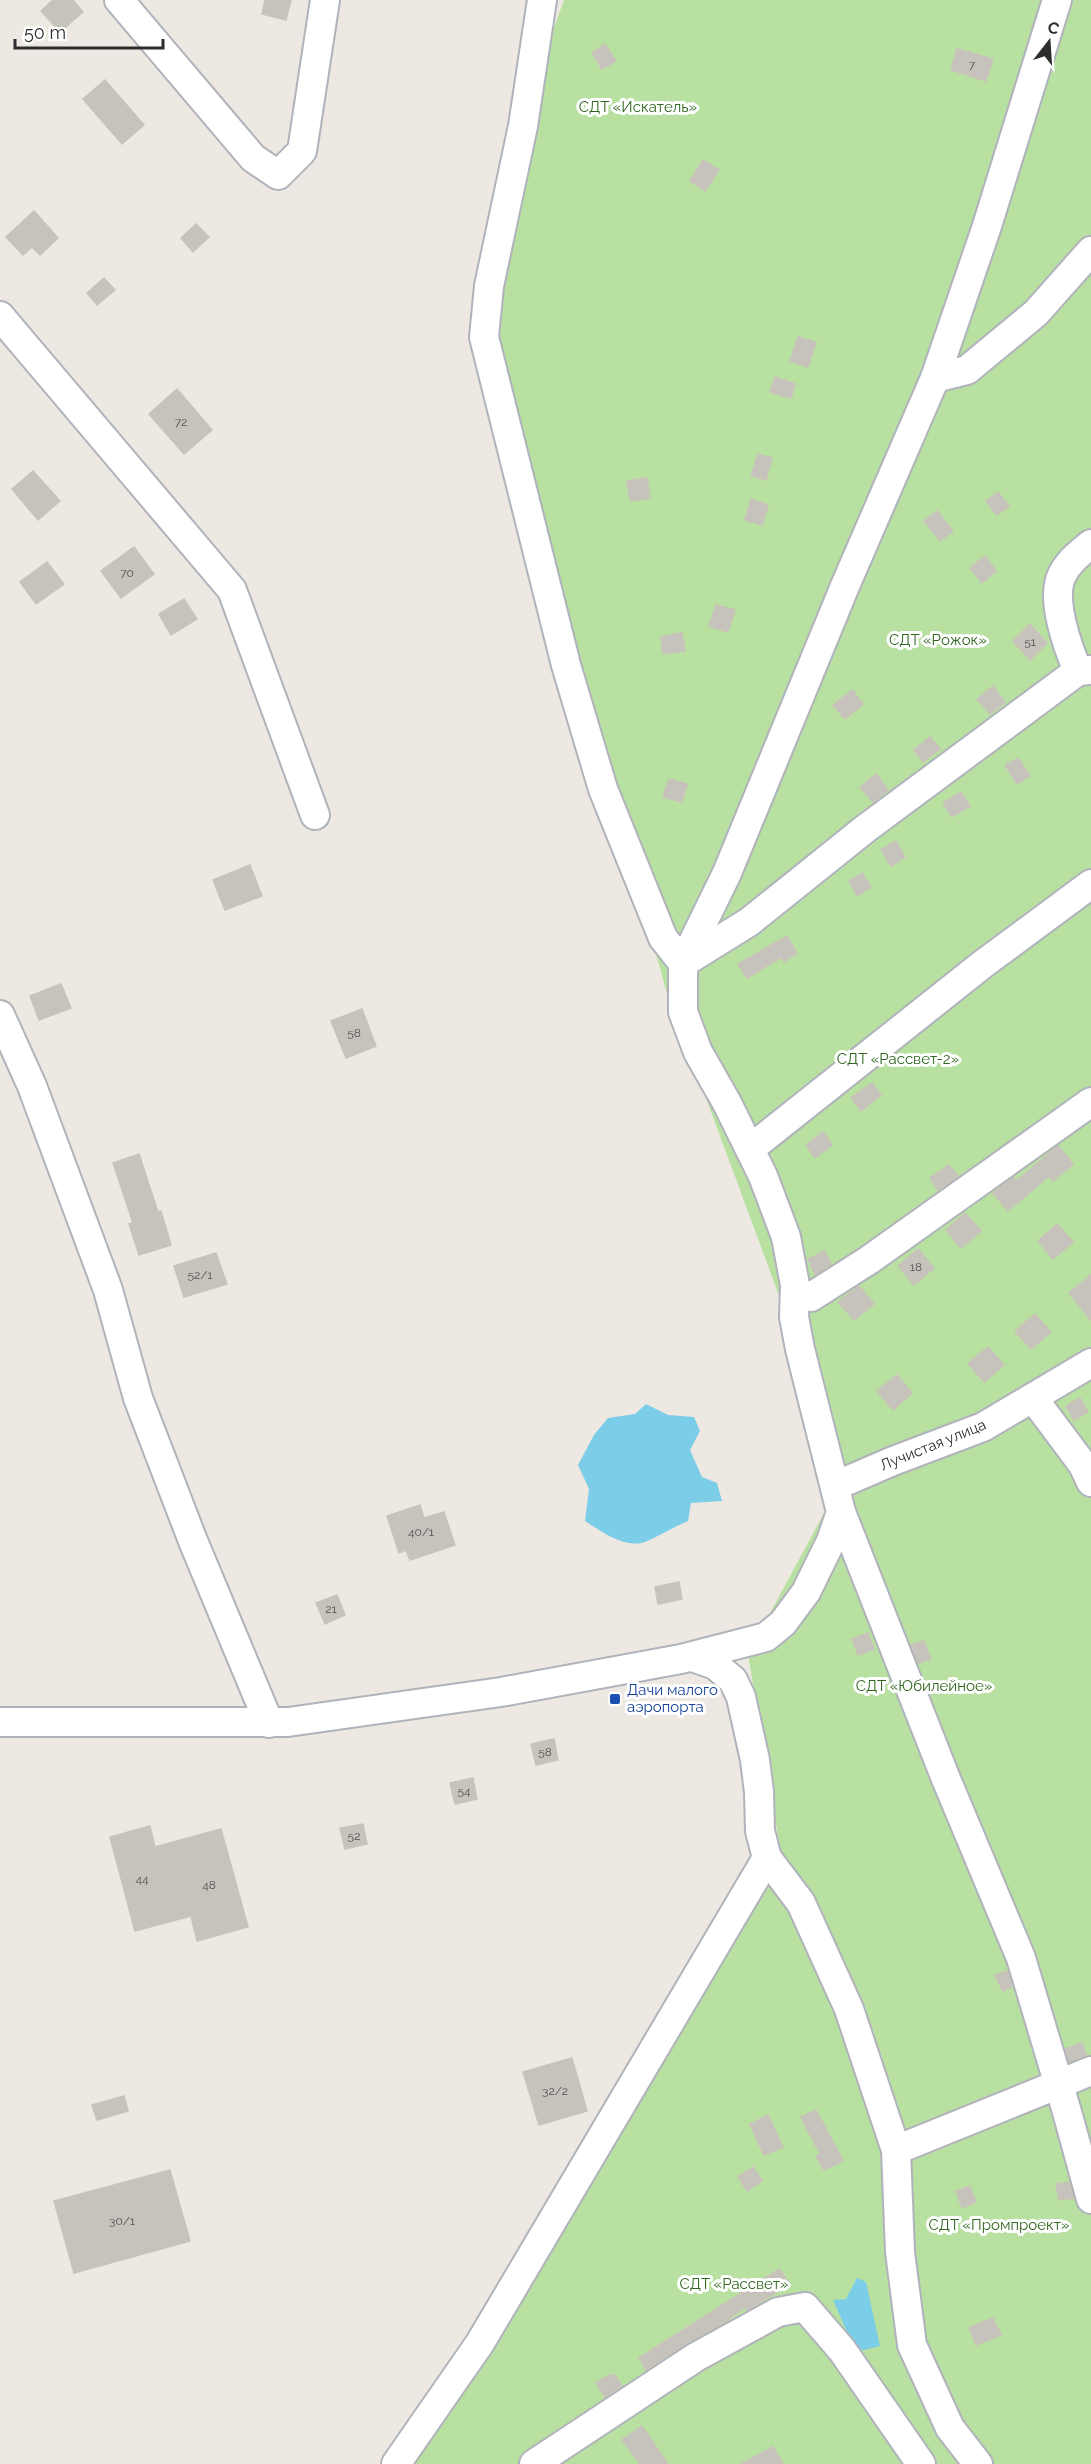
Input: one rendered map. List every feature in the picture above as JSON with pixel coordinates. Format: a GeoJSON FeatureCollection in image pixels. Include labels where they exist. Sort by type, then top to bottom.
{"type":"FeatureCollection","features":[{"type":"Feature","properties":{"kind":"street"},"geometry":{"type":"LineString","coordinates":[[119,0],[253,158],[278,175],[302,151],[325,0]]}},
{"type":"Feature","properties":{"kind":"street"},"geometry":{"type":"LineString","coordinates":[[542,0],[523,126],[489,286],[484,337],[566,665],[603,789],[663,938],[684,963]]}},
{"type":"Feature","properties":{"kind":"street"},"geometry":{"type":"LineString","coordinates":[[1057,0],[987,226],[935,378],[845,586],[732,863],[684,963],[683,1012],[698,1052],[763,1176],[786,1237],[795,1291],[794,1317],[800,1349],[838,1499],[946,1779],[1021,1958],[1091,2199]]}},
{"type":"Feature","properties":{"kind":"street"},"geometry":{"type":"LineString","coordinates":[[935,378],[967,370],[976,363],[1036,313],[1091,251]]}},
{"type":"Feature","properties":{"kind":"street"},"geometry":{"type":"LineString","coordinates":[[0,316],[232,590],[315,815]]}},
{"type":"Feature","properties":{"kind":"street"},"geometry":{"type":"LineString","coordinates":[[684,963],[749,922],[865,829],[1084,671],[1068,648],[1058,607],[1061,577],[1072,559],[1091,544]]}},
{"type":"Feature","properties":{"kind":"street"},"geometry":{"type":"LineString","coordinates":[[750,1149],[983,964],[1091,884]]}},
{"type":"Feature","properties":{"kind":"street"},"geometry":{"type":"LineString","coordinates":[[0,1015],[32,1086],[108,1290],[143,1409],[193,1541],[269,1723]]}},
{"type":"Feature","properties":{"kind":"street"},"geometry":{"type":"LineString","coordinates":[[795,1291],[811,1297],[860,1266],[1091,1102]]}},
{"type":"Feature","properties":{"kind":"street","name":"Лучистая улица"},"geometry":{"type":"LineString","coordinates":[[838,1499],[893,1461],[983,1427],[1091,1363]]}},
{"type":"Feature","properties":{"kind":"street"},"geometry":{"type":"LineString","coordinates":[[1033,1398],[1083,1465],[1091,1482]]}},
{"type":"Feature","properties":{"kind":"street"},"geometry":{"type":"LineString","coordinates":[[0,1722],[269,1723],[422,1704],[692,1657],[766,1637],[783,1623],[806,1592],[831,1541],[838,1499]]}},
{"type":"Feature","properties":{"kind":"street"},"geometry":{"type":"LineString","coordinates":[[692,1657],[715,1665],[733,1680],[741,1697],[755,1760],[760,1831],[767,1858],[801,1903],[849,2009],[896,2150],[900,2252],[912,2345],[950,2428],[978,2464]]}},
{"type":"Feature","properties":{"kind":"street"},"geometry":{"type":"LineString","coordinates":[[396,2464],[480,2343],[767,1858]]}},
{"type":"Feature","properties":{"kind":"street"},"geometry":{"type":"LineString","coordinates":[[896,2150],[1091,2071]]}},
{"type":"Feature","properties":{"kind":"street"},"geometry":{"type":"LineString","coordinates":[[534,2464],[696,2357],[778,2312],[805,2307],[842,2350],[920,2464],[950,2428]]}},
{"type":"Feature","properties":{"kind":"green space"},"geometry":{"type":"Polygon","coordinates":[[[564,0],[1091,0],[1091,2464],[414,2464],[782,1861],[748,1654],[836,1491],[784,1309],[666,990],[491,356],[509,152],[564,0]]]}},
{"type":"Feature","properties":{"kind":"water"},"geometry":{"type":"Polygon","coordinates":[[[646,1404],[668,1415],[694,1417],[700,1431],[690,1450],[702,1477],[717,1483],[722,1501],[691,1503],[688,1521],[637,1544],[613,1538],[585,1521],[589,1489],[578,1465],[594,1435],[608,1418],[635,1414],[646,1404]]]}},
{"type":"Feature","properties":{"kind":"water"},"geometry":{"type":"Polygon","coordinates":[[[857,2278],[866,2282],[880,2346],[856,2352],[833,2300],[846,2299],[857,2278]]]}},
{"type":"Feature","properties":{"kind":"building"},"geometry":{"type":"Polygon","coordinates":[[[53,0],[73,0],[83,12],[60,32],[41,11],[53,0]]]}},
{"type":"Feature","properties":{"kind":"building"},"geometry":{"type":"Polygon","coordinates":[[[265,0],[291,0],[286,20],[262,14],[265,0]]]}},
{"type":"Feature","properties":{"kind":"building"},"geometry":{"type":"Polygon","coordinates":[[[605,44],[616,61],[602,69],[592,53],[605,44]]]}},
{"type":"Feature","properties":{"kind":"building"},"geometry":{"type":"Polygon","coordinates":[[[957,49],[993,59],[986,81],[951,70],[957,49]]]}},
{"type":"Feature","properties":{"kind":"building"},"geometry":{"type":"Polygon","coordinates":[[[105,80],[144,125],[122,144],[83,99],[105,80]]]}},
{"type":"Feature","properties":{"kind":"building"},"geometry":{"type":"Polygon","coordinates":[[[703,160],[719,170],[705,191],[690,181],[703,160]]]}},
{"type":"Feature","properties":{"kind":"building"},"geometry":{"type":"Polygon","coordinates":[[[34,211],[58,238],[40,255],[32,247],[23,255],[6,237],[34,211]]]}},
{"type":"Feature","properties":{"kind":"building"},"geometry":{"type":"Polygon","coordinates":[[[196,224],[209,237],[193,252],[181,238],[196,224]]]}},
{"type":"Feature","properties":{"kind":"building"},"geometry":{"type":"Polygon","coordinates":[[[104,278],[115,290],[97,305],[87,293],[104,278]]]}},
{"type":"Feature","properties":{"kind":"building"},"geometry":{"type":"Polygon","coordinates":[[[798,337],[816,342],[808,367],[790,361],[798,337]]]}},
{"type":"Feature","properties":{"kind":"building"},"geometry":{"type":"Polygon","coordinates":[[[775,377],[795,384],[791,398],[770,392],[775,377]]]}},
{"type":"Feature","properties":{"kind":"building"},"geometry":{"type":"Polygon","coordinates":[[[177,389],[212,430],[184,454],[149,414],[177,389]]]}},
{"type":"Feature","properties":{"kind":"building"},"geometry":{"type":"Polygon","coordinates":[[[758,454],[772,458],[766,480],[751,476],[758,454]]]}},
{"type":"Feature","properties":{"kind":"building"},"geometry":{"type":"Polygon","coordinates":[[[33,471],[60,501],[38,520],[12,489],[33,471]]]}},
{"type":"Feature","properties":{"kind":"building"},"geometry":{"type":"Polygon","coordinates":[[[647,478],[650,498],[630,501],[627,481],[647,478]]]}},
{"type":"Feature","properties":{"kind":"building"},"geometry":{"type":"Polygon","coordinates":[[[998,492],[1009,506],[997,515],[986,501],[998,492]]]}},
{"type":"Feature","properties":{"kind":"building"},"geometry":{"type":"Polygon","coordinates":[[[751,499],[768,505],[762,525],[745,520],[751,499]]]}},
{"type":"Feature","properties":{"kind":"building"},"geometry":{"type":"Polygon","coordinates":[[[937,511],[953,531],[940,541],[924,521],[937,511]]]}},
{"type":"Feature","properties":{"kind":"building"},"geometry":{"type":"Polygon","coordinates":[[[134,547],[154,574],[121,598],[101,571],[134,547]]]}},
{"type":"Feature","properties":{"kind":"building"},"geometry":{"type":"Polygon","coordinates":[[[985,556],[996,571],[982,583],[970,568],[985,556]]]}},
{"type":"Feature","properties":{"kind":"building"},"geometry":{"type":"Polygon","coordinates":[[[47,562],[64,584],[36,604],[20,582],[47,562]]]}},
{"type":"Feature","properties":{"kind":"building"},"geometry":{"type":"Polygon","coordinates":[[[184,599],[197,619],[171,635],[159,614],[184,599]]]}},
{"type":"Feature","properties":{"kind":"building"},"geometry":{"type":"Polygon","coordinates":[[[716,605],[735,610],[728,632],[709,626],[716,605]]]}},
{"type":"Feature","properties":{"kind":"building"},"geometry":{"type":"Polygon","coordinates":[[[1030,624],[1047,643],[1030,660],[1013,641],[1030,624]]]}},
{"type":"Feature","properties":{"kind":"building"},"geometry":{"type":"Polygon","coordinates":[[[682,633],[685,651],[663,654],[661,637],[682,633]]]}},
{"type":"Feature","properties":{"kind":"building"},"geometry":{"type":"Polygon","coordinates":[[[993,686],[1005,702],[990,714],[977,699],[993,686]]]}},
{"type":"Feature","properties":{"kind":"building"},"geometry":{"type":"Polygon","coordinates":[[[852,690],[863,704],[845,719],[833,705],[852,690]]]}},
{"type":"Feature","properties":{"kind":"building"},"geometry":{"type":"Polygon","coordinates":[[[930,737],[940,749],[923,762],[914,750],[930,737]]]}},
{"type":"Feature","properties":{"kind":"building"},"geometry":{"type":"Polygon","coordinates":[[[1018,758],[1030,776],[1017,784],[1005,765],[1018,758]]]}},
{"type":"Feature","properties":{"kind":"building"},"geometry":{"type":"Polygon","coordinates":[[[876,774],[888,790],[873,802],[860,787],[876,774]]]}},
{"type":"Feature","properties":{"kind":"building"},"geometry":{"type":"Polygon","coordinates":[[[669,779],[687,784],[682,802],[663,797],[669,779]]]}},
{"type":"Feature","properties":{"kind":"building"},"geometry":{"type":"Polygon","coordinates":[[[961,792],[970,806],[952,817],[943,803],[961,792]]]}},
{"type":"Feature","properties":{"kind":"building"},"geometry":{"type":"Polygon","coordinates":[[[896,841],[905,857],[891,866],[881,850],[896,841]]]}},
{"type":"Feature","properties":{"kind":"building"},"geometry":{"type":"Polygon","coordinates":[[[250,865],[262,896],[225,910],[213,880],[250,865]]]}},
{"type":"Feature","properties":{"kind":"building"},"geometry":{"type":"Polygon","coordinates":[[[862,873],[871,887],[857,896],[849,881],[862,873]]]}},
{"type":"Feature","properties":{"kind":"building"},"geometry":{"type":"Polygon","coordinates":[[[787,936],[797,953],[784,962],[781,957],[747,978],[738,964],[787,936]]]}},
{"type":"Feature","properties":{"kind":"building"},"geometry":{"type":"Polygon","coordinates":[[[61,984],[71,1008],[39,1020],[30,996],[61,984]]]}},
{"type":"Feature","properties":{"kind":"building"},"geometry":{"type":"Polygon","coordinates":[[[362,1009],[376,1046],[346,1058],[331,1021],[362,1009]]]}},
{"type":"Feature","properties":{"kind":"building"},"geometry":{"type":"Polygon","coordinates":[[[872,1083],[881,1095],[861,1111],[851,1098],[872,1083]]]}},
{"type":"Feature","properties":{"kind":"building"},"geometry":{"type":"Polygon","coordinates":[[[823,1132],[832,1145],[815,1158],[806,1145],[823,1132]]]}},
{"type":"Feature","properties":{"kind":"building"},"geometry":{"type":"Polygon","coordinates":[[[1058,1146],[1073,1164],[1053,1181],[1049,1176],[1008,1211],[993,1193],[1013,1177],[1016,1181],[1058,1146]]]}},
{"type":"Feature","properties":{"kind":"building"},"geometry":{"type":"Polygon","coordinates":[[[139,1154],[158,1212],[161,1211],[171,1245],[139,1255],[129,1224],[133,1223],[113,1163],[139,1154]]]}},
{"type":"Feature","properties":{"kind":"building"},"geometry":{"type":"Polygon","coordinates":[[[949,1165],[958,1176],[938,1190],[930,1178],[949,1165]]]}},
{"type":"Feature","properties":{"kind":"building"},"geometry":{"type":"Polygon","coordinates":[[[965,1213],[981,1231],[961,1248],[946,1230],[965,1213]]]}},
{"type":"Feature","properties":{"kind":"building"},"geometry":{"type":"Polygon","coordinates":[[[1057,1224],[1073,1242],[1053,1259],[1038,1241],[1057,1224]]]}},
{"type":"Feature","properties":{"kind":"building"},"geometry":{"type":"Polygon","coordinates":[[[918,1249],[934,1268],[914,1285],[898,1266],[918,1249]]]}},
{"type":"Feature","properties":{"kind":"building"},"geometry":{"type":"Polygon","coordinates":[[[825,1251],[831,1264],[815,1275],[808,1259],[825,1251]]]}},
{"type":"Feature","properties":{"kind":"building"},"geometry":{"type":"Polygon","coordinates":[[[216,1253],[227,1284],[184,1297],[174,1266],[216,1253]]]}},
{"type":"Feature","properties":{"kind":"building"},"geometry":{"type":"Polygon","coordinates":[[[1091,1275],[1091,1320],[1069,1293],[1091,1275]]]}},
{"type":"Feature","properties":{"kind":"building"},"geometry":{"type":"Polygon","coordinates":[[[859,1286],[874,1304],[854,1320],[838,1302],[859,1286]]]}},
{"type":"Feature","properties":{"kind":"building"},"geometry":{"type":"Polygon","coordinates":[[[1035,1314],[1051,1332],[1031,1349],[1015,1331],[1035,1314]]]}},
{"type":"Feature","properties":{"kind":"building"},"geometry":{"type":"Polygon","coordinates":[[[988,1347],[1004,1365],[984,1382],[968,1363],[988,1347]]]}},
{"type":"Feature","properties":{"kind":"building"},"geometry":{"type":"Polygon","coordinates":[[[897,1375],[912,1393],[893,1410],[877,1391],[897,1375]]]}},
{"type":"Feature","properties":{"kind":"building"},"geometry":{"type":"Polygon","coordinates":[[[1080,1398],[1088,1412],[1074,1420],[1066,1406],[1080,1398]]]}},
{"type":"Feature","properties":{"kind":"building"},"geometry":{"type":"Polygon","coordinates":[[[420,1505],[424,1518],[444,1512],[455,1545],[410,1560],[406,1550],[399,1553],[387,1516],[420,1505]]]}},
{"type":"Feature","properties":{"kind":"building"},"geometry":{"type":"Polygon","coordinates":[[[679,1582],[682,1599],[658,1604],[655,1587],[679,1582]]]}},
{"type":"Feature","properties":{"kind":"building"},"geometry":{"type":"Polygon","coordinates":[[[337,1595],[345,1615],[325,1624],[316,1603],[337,1595]]]}},
{"type":"Feature","properties":{"kind":"building"},"geometry":{"type":"Polygon","coordinates":[[[868,1633],[874,1649],[858,1655],[852,1639],[868,1633]]]}},
{"type":"Feature","properties":{"kind":"building"},"geometry":{"type":"Polygon","coordinates":[[[924,1641],[931,1659],[918,1663],[911,1645],[924,1641]]]}},
{"type":"Feature","properties":{"kind":"building"},"geometry":{"type":"Polygon","coordinates":[[[554,1739],[558,1760],[536,1765],[531,1744],[554,1739]]]}},
{"type":"Feature","properties":{"kind":"building"},"geometry":{"type":"Polygon","coordinates":[[[473,1778],[477,1799],[455,1804],[450,1783],[473,1778]]]}},
{"type":"Feature","properties":{"kind":"building"},"geometry":{"type":"Polygon","coordinates":[[[363,1824],[367,1844],[345,1849],[340,1828],[363,1824]]]}},
{"type":"Feature","properties":{"kind":"building"},"geometry":{"type":"Polygon","coordinates":[[[150,1826],[155,1847],[221,1829],[248,1927],[197,1941],[191,1916],[135,1931],[110,1837],[150,1826]]]}},
{"type":"Feature","properties":{"kind":"building"},"geometry":{"type":"Polygon","coordinates":[[[1008,1971],[1012,1987],[1003,1991],[995,1975],[1008,1971]]]}},
{"type":"Feature","properties":{"kind":"building"},"geometry":{"type":"Polygon","coordinates":[[[1082,2043],[1086,2055],[1069,2062],[1065,2049],[1082,2043]]]}},
{"type":"Feature","properties":{"kind":"building"},"geometry":{"type":"Polygon","coordinates":[[[572,2058],[587,2111],[539,2125],[523,2072],[572,2058]]]}},
{"type":"Feature","properties":{"kind":"building"},"geometry":{"type":"Polygon","coordinates":[[[124,2096],[128,2111],[97,2120],[92,2105],[124,2096]]]}},
{"type":"Feature","properties":{"kind":"building"},"geometry":{"type":"Polygon","coordinates":[[[816,2110],[843,2161],[824,2170],[816,2156],[820,2154],[801,2117],[816,2110]]]}},
{"type":"Feature","properties":{"kind":"building"},"geometry":{"type":"Polygon","coordinates":[[[768,2115],[783,2147],[764,2155],[750,2124],[768,2115]]]}},
{"type":"Feature","properties":{"kind":"building"},"geometry":{"type":"Polygon","coordinates":[[[753,2167],[762,2181],[747,2191],[738,2177],[753,2167]]]}},
{"type":"Feature","properties":{"kind":"building"},"geometry":{"type":"Polygon","coordinates":[[[170,2170],[190,2241],[74,2273],[54,2201],[170,2170]]]}},
{"type":"Feature","properties":{"kind":"building"},"geometry":{"type":"Polygon","coordinates":[[[1069,2182],[1074,2198],[1059,2200],[1056,2184],[1069,2182]]]}},
{"type":"Feature","properties":{"kind":"building"},"geometry":{"type":"Polygon","coordinates":[[[970,2186],[976,2202],[962,2208],[956,2191],[970,2186]]]}},
{"type":"Feature","properties":{"kind":"building"},"geometry":{"type":"Polygon","coordinates":[[[779,2269],[790,2284],[747,2310],[745,2307],[725,2322],[646,2370],[639,2358],[779,2269]]]}},
{"type":"Feature","properties":{"kind":"building"},"geometry":{"type":"Polygon","coordinates":[[[993,2318],[1001,2335],[976,2345],[969,2328],[993,2318]]]}},
{"type":"Feature","properties":{"kind":"building"},"geometry":{"type":"Polygon","coordinates":[[[609,2375],[615,2375],[622,2386],[605,2397],[596,2383],[609,2375]]]}},
{"type":"Feature","properties":{"kind":"building"},"geometry":{"type":"Polygon","coordinates":[[[642,2426],[668,2464],[640,2464],[622,2440],[642,2426]]]}},
{"type":"Feature","properties":{"kind":"building"},"geometry":{"type":"Polygon","coordinates":[[[773,2447],[783,2464],[741,2464],[773,2447]]]}},
{"type":"Feature","properties":{"kind":"place","name":"Дачи малого аэропорта"},"geometry":{"type":"Point","coordinates":[615,1699]}},
{"type":"Feature","properties":{"kind":"park label","name":"СДТ «Искатель»"},"geometry":{"type":"Point","coordinates":[638,107]}},
{"type":"Feature","properties":{"kind":"park label","name":"СДТ «Рожок»"},"geometry":{"type":"Point","coordinates":[938,640]}},
{"type":"Feature","properties":{"kind":"park label","name":"СДТ «Рассвет-2»"},"geometry":{"type":"Point","coordinates":[898,1059]}},
{"type":"Feature","properties":{"kind":"park label","name":"СДТ «Юбилейное»"},"geometry":{"type":"Point","coordinates":[924,1686]}},
{"type":"Feature","properties":{"kind":"park label","name":"СДТ «Промпроект»"},"geometry":{"type":"Point","coordinates":[999,2225]}},
{"type":"Feature","properties":{"kind":"park label","name":"СДТ «Рассвет»"},"geometry":{"type":"Point","coordinates":[734,2284]}}]}
